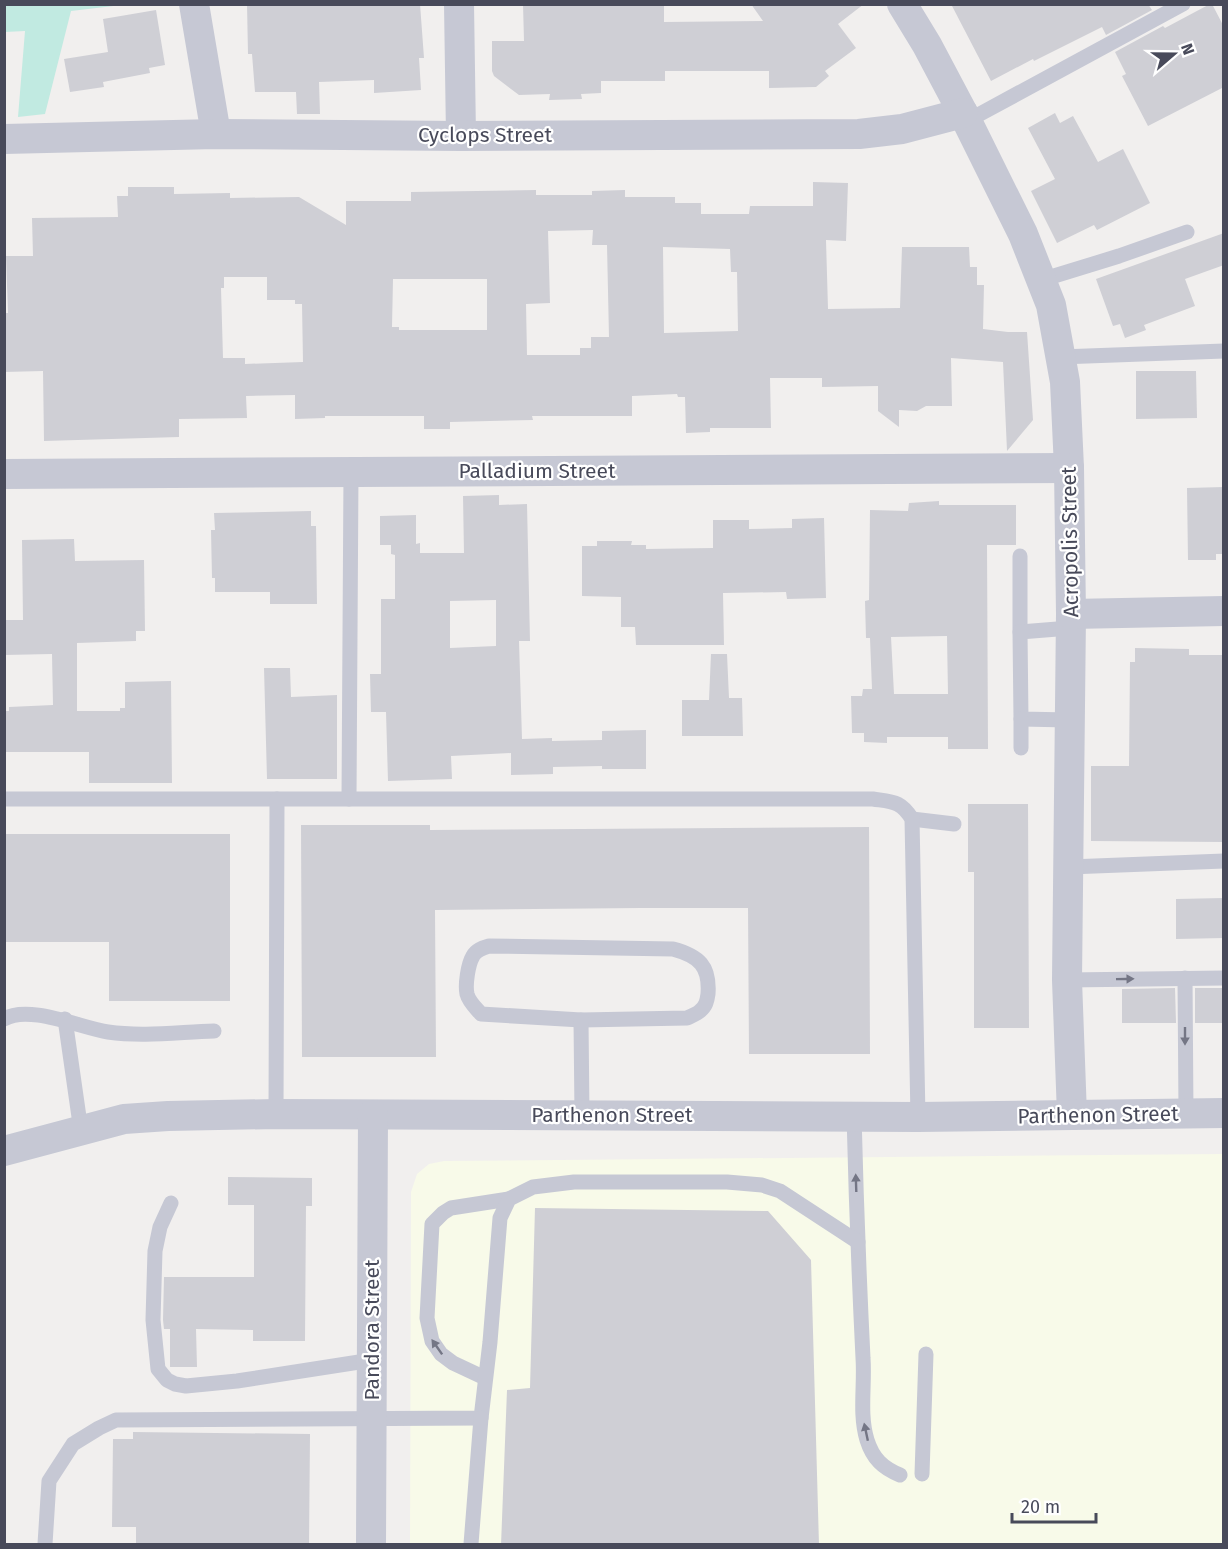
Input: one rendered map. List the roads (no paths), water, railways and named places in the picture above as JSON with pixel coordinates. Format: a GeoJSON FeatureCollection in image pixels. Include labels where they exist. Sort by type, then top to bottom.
{"type":"FeatureCollection","features":[{"type":"Feature","properties":{"kind":"street"},"geometry":{"type":"LineString","coordinates":[[194,4],[216,134]]}},
{"type":"Feature","properties":{"kind":"street"},"geometry":{"type":"LineString","coordinates":[[459,4],[460,136]]}},
{"type":"Feature","properties":{"kind":"street","name":"Acropolis Street"},"geometry":{"type":"LineString","coordinates":[[902,4],[927,45],[965,117],[1023,234],[1051,305],[1065,382],[1069,468],[1071,621],[1067,980],[1072,1115]]}},
{"type":"Feature","properties":{"kind":"street","name":"Cyclops Street"},"geometry":{"type":"LineString","coordinates":[[4,139],[216,134],[460,136],[859,134],[902,129],[965,117]]}},
{"type":"Feature","properties":{"kind":"street","name":"Palladium Street"},"geometry":{"type":"LineString","coordinates":[[4,474],[1069,468]]}},
{"type":"Feature","properties":{"kind":"street"},"geometry":{"type":"LineString","coordinates":[[1071,621],[1224,611]]}},
{"type":"Feature","properties":{"kind":"street","name":"Parthenon Street"},"geometry":{"type":"LineString","coordinates":[[4,1151],[124,1119],[276,1114],[918,1117],[1224,1113]]}},
{"type":"Feature","properties":{"kind":"street","name":"Pandora Street"},"geometry":{"type":"LineString","coordinates":[[371,1545],[373,1115]]}},
{"type":"Feature","properties":{"kind":"lane"},"geometry":{"type":"LineString","coordinates":[[965,117],[1183,4]]}},
{"type":"Feature","properties":{"kind":"lane"},"geometry":{"type":"LineString","coordinates":[[1041,280],[1187,232]]}},
{"type":"Feature","properties":{"kind":"lane"},"geometry":{"type":"LineString","coordinates":[[1060,357],[1224,351]]}},
{"type":"Feature","properties":{"kind":"lane"},"geometry":{"type":"LineString","coordinates":[[349,799],[351,472]]}},
{"type":"Feature","properties":{"kind":"lane"},"geometry":{"type":"LineString","coordinates":[[1020,555],[1022,748]]}},
{"type":"Feature","properties":{"kind":"lane"},"geometry":{"type":"LineString","coordinates":[[1020,632],[1071,621]]}},
{"type":"Feature","properties":{"kind":"lane"},"geometry":{"type":"LineString","coordinates":[[1022,719],[1069,720]]}},
{"type":"Feature","properties":{"kind":"lane"},"geometry":{"type":"LineString","coordinates":[[4,798],[873,799],[898,802],[907,810],[912,819],[918,1117]]}},
{"type":"Feature","properties":{"kind":"lane"},"geometry":{"type":"LineString","coordinates":[[276,1114],[277,799]]}},
{"type":"Feature","properties":{"kind":"lane"},"geometry":{"type":"LineString","coordinates":[[912,819],[954,824]]}},
{"type":"Feature","properties":{"kind":"lane"},"geometry":{"type":"LineString","coordinates":[[1069,867],[1224,861]]}},
{"type":"Feature","properties":{"kind":"lane"},"geometry":{"type":"LineString","coordinates":[[489,946],[673,949],[689,953],[706,969],[707,1003],[701,1011],[687,1018],[581,1020],[481,1014],[467,994],[472,956],[478,950],[489,946]]}},
{"type":"Feature","properties":{"kind":"lane"},"geometry":{"type":"LineString","coordinates":[[1185,978],[1186,1113]]}},
{"type":"Feature","properties":{"kind":"lane"},"geometry":{"type":"LineString","coordinates":[[1067,980],[1224,978]]}},
{"type":"Feature","properties":{"kind":"lane"},"geometry":{"type":"LineString","coordinates":[[4,1019],[18,1014],[65,1019],[106,1032],[137,1034],[214,1031]]}},
{"type":"Feature","properties":{"kind":"lane"},"geometry":{"type":"LineString","coordinates":[[65,1019],[81,1131]]}},
{"type":"Feature","properties":{"kind":"lane"},"geometry":{"type":"LineString","coordinates":[[581,1020],[582,1115]]}},
{"type":"Feature","properties":{"kind":"lane"},"geometry":{"type":"LineString","coordinates":[[854,1115],[864,1364],[863,1418],[867,1440],[875,1458],[887,1470],[900,1475]]}},
{"type":"Feature","properties":{"kind":"lane"},"geometry":{"type":"LineString","coordinates":[[485,1378],[453,1363],[441,1354],[432,1341],[427,1318],[432,1224],[451,1208],[509,1199],[533,1186],[574,1182],[727,1182],[762,1185],[780,1191],[858,1242]]}},
{"type":"Feature","properties":{"kind":"lane"},"geometry":{"type":"LineString","coordinates":[[471,1545],[500,1218],[509,1199]]}},
{"type":"Feature","properties":{"kind":"lane"},"geometry":{"type":"LineString","coordinates":[[171,1203],[160,1227],[154,1251],[154,1330],[158,1369],[167,1380],[186,1386],[237,1381],[372,1360]]}},
{"type":"Feature","properties":{"kind":"lane"},"geometry":{"type":"LineString","coordinates":[[922,1474],[926,1354]]}},
{"type":"Feature","properties":{"kind":"lane"},"geometry":{"type":"LineString","coordinates":[[45,1545],[48,1481],[73,1444],[117,1420],[481,1418]]}}]}
